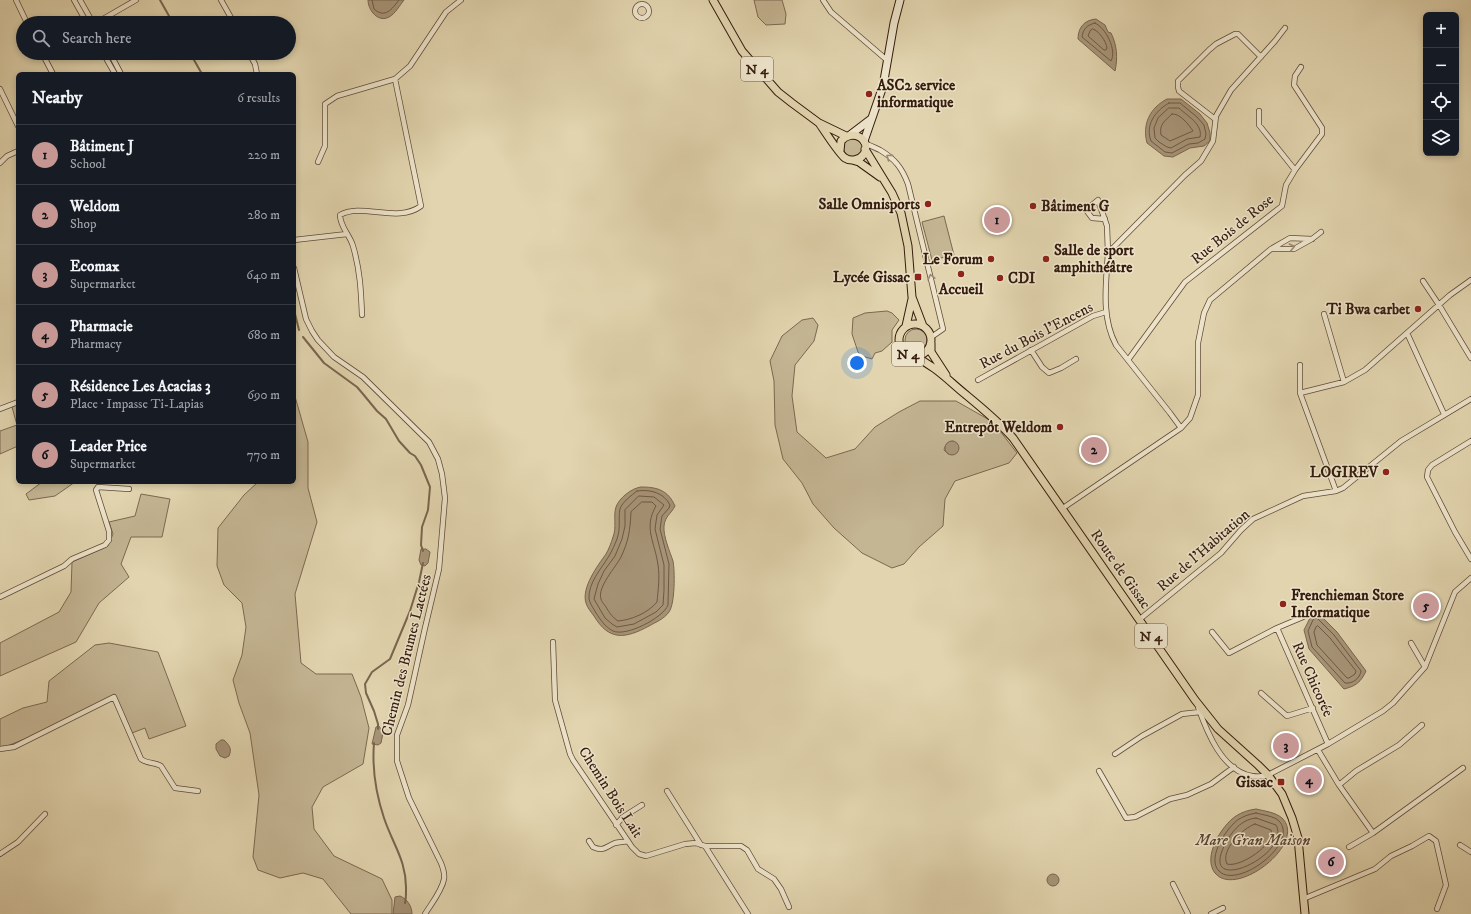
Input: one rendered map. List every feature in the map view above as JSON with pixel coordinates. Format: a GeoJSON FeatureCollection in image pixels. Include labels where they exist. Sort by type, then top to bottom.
{"type":"FeatureCollection","features":[{"type":"Feature","properties":{"kind":"main road","name":"N 4"},"geometry":{"type":"LineString","coordinates":[[714,0],[742,50],[782,96],[819,123],[848,136],[858,136],[865,145],[897,204],[904,224],[909,254],[912,297],[906,326],[900,334],[899,344],[904,352],[913,356],[923,353],[929,346],[930,339],[927,330],[923,326],[912,297]]}},
{"type":"Feature","properties":{"kind":"main road","name":"N 4"},"geometry":{"type":"LineString","coordinates":[[819,123],[844,158],[859,162],[884,179]]}},
{"type":"Feature","properties":{"kind":"main road"},"geometry":{"type":"LineString","coordinates":[[840,151],[841,141],[848,136]]}},
{"type":"Feature","properties":{"kind":"main road"},"geometry":{"type":"LineString","coordinates":[[851,160],[855,160],[862,156],[865,145]]}},
{"type":"Feature","properties":{"kind":"main road","name":"N 4"},"geometry":{"type":"LineString","coordinates":[[906,326],[915,324],[923,326]]}},
{"type":"Feature","properties":{"kind":"main road","name":"Route de Gissac"},"geometry":{"type":"LineString","coordinates":[[930,339],[931,352],[948,378]]}},
{"type":"Feature","properties":{"kind":"main road","name":"Route de Gissac"},"geometry":{"type":"LineString","coordinates":[[913,356],[925,361],[948,378],[1001,424],[1013,438],[1195,700],[1218,729],[1268,775],[1282,794],[1296,832],[1301,862],[1305,914]]}},
{"type":"Feature","properties":{"kind":"street"},"geometry":{"type":"LineString","coordinates":[[16,0],[24,16]]}},
{"type":"Feature","properties":{"kind":"street"},"geometry":{"type":"LineString","coordinates":[[74,0],[82,16]]}},
{"type":"Feature","properties":{"kind":"street"},"geometry":{"type":"LineString","coordinates":[[80,0],[89,16]]}},
{"type":"Feature","properties":{"kind":"street"},"geometry":{"type":"LineString","coordinates":[[108,16],[136,0]]}},
{"type":"Feature","properties":{"kind":"street"},"geometry":{"type":"LineString","coordinates":[[221,0],[230,16]]}},
{"type":"Feature","properties":{"kind":"street"},"geometry":{"type":"LineString","coordinates":[[318,162],[325,146],[325,104],[337,96],[396,79],[410,66],[446,12],[461,0]]}},
{"type":"Feature","properties":{"kind":"street"},"geometry":{"type":"LineString","coordinates":[[823,0],[831,12],[888,61]]}},
{"type":"Feature","properties":{"kind":"street"},"geometry":{"type":"LineString","coordinates":[[900,0],[894,23],[883,86],[871,119],[865,145],[874,147],[893,158],[901,168],[908,184],[942,321],[943,329],[930,339]]}},
{"type":"Feature","properties":{"kind":"street"},"geometry":{"type":"LineString","coordinates":[[1108,253],[1185,175],[1201,161],[1213,142],[1216,116],[1231,90],[1285,28]]}},
{"type":"Feature","properties":{"kind":"street"},"geometry":{"type":"LineString","coordinates":[[1215,119],[1179,91],[1178,81],[1216,44],[1235,34],[1238,34],[1261,57]]}},
{"type":"Feature","properties":{"kind":"street"},"geometry":{"type":"LineString","coordinates":[[46,60],[52,72]]}},
{"type":"Feature","properties":{"kind":"street"},"geometry":{"type":"LineString","coordinates":[[107,60],[114,72]]}},
{"type":"Feature","properties":{"kind":"street"},"geometry":{"type":"LineString","coordinates":[[114,60],[120,72]]}},
{"type":"Feature","properties":{"kind":"street"},"geometry":{"type":"LineString","coordinates":[[253,60],[257,72]]}},
{"type":"Feature","properties":{"kind":"street","name":"Rue Bois de Rose"},"geometry":{"type":"LineString","coordinates":[[1128,360],[1185,282],[1282,206],[1286,185],[1294,170],[1322,134],[1322,128],[1294,85],[1295,76],[1301,67]]}},
{"type":"Feature","properties":{"kind":"street"},"geometry":{"type":"LineString","coordinates":[[362,314],[360,278],[353,244],[340,222],[340,215],[346,212],[402,213],[414,210],[421,206],[396,79]]}},
{"type":"Feature","properties":{"kind":"street"},"geometry":{"type":"LineString","coordinates":[[0,89],[16,122]]}},
{"type":"Feature","properties":{"kind":"street"},"geometry":{"type":"LineString","coordinates":[[1259,111],[1259,125],[1294,170]]}},
{"type":"Feature","properties":{"kind":"street"},"geometry":{"type":"LineString","coordinates":[[848,136],[871,119]]}},
{"type":"Feature","properties":{"kind":"street"},"geometry":{"type":"LineString","coordinates":[[0,163],[8,156],[16,152]]}},
{"type":"Feature","properties":{"kind":"street"},"geometry":{"type":"LineString","coordinates":[[1105,220],[1092,218],[1086,210],[1098,200],[1105,220],[1107,226],[1108,253],[1106,312],[1110,333],[1116,345],[1181,428]]}},
{"type":"Feature","properties":{"kind":"street"},"geometry":{"type":"LineString","coordinates":[[1271,249],[1294,249],[1321,232]]}},
{"type":"Feature","properties":{"kind":"street"},"geometry":{"type":"LineString","coordinates":[[296,240],[347,234]]}},
{"type":"Feature","properties":{"kind":"street"},"geometry":{"type":"LineString","coordinates":[[1063,508],[1181,428],[1190,418],[1198,395],[1198,343],[1204,313],[1210,300],[1271,249],[1290,238],[1312,239]]}},
{"type":"Feature","properties":{"kind":"street","name":"Chemin des Brumes Lactées"},"geometry":{"type":"LineString","coordinates":[[296,276],[306,319],[318,340],[334,357],[363,377],[429,442],[438,459],[442,474],[445,498],[439,569],[424,628],[408,705],[397,735],[397,762],[403,782],[444,872],[444,880],[441,887],[425,914]]}},
{"type":"Feature","properties":{"kind":"street"},"geometry":{"type":"LineString","coordinates":[[1300,393],[1344,382],[1365,370],[1439,305],[1471,280]]}},
{"type":"Feature","properties":{"kind":"street"},"geometry":{"type":"LineString","coordinates":[[1423,281],[1471,358]]}},
{"type":"Feature","properties":{"kind":"street","name":"Rue du Bois l'Encens"},"geometry":{"type":"LineString","coordinates":[[978,380],[1093,316],[1106,312]]}},
{"type":"Feature","properties":{"kind":"street"},"geometry":{"type":"LineString","coordinates":[[1324,314],[1344,382]]}},
{"type":"Feature","properties":{"kind":"street"},"geometry":{"type":"LineString","coordinates":[[1407,333],[1444,414]]}},
{"type":"Feature","properties":{"kind":"street"},"geometry":{"type":"LineString","coordinates":[[1031,350],[1045,370],[1049,373],[1076,359]]}},
{"type":"Feature","properties":{"kind":"street"},"geometry":{"type":"LineString","coordinates":[[1300,366],[1300,393],[1336,491]]}},
{"type":"Feature","properties":{"kind":"street","name":"Rue de l'Habitation"},"geometry":{"type":"LineString","coordinates":[[1140,619],[1221,553],[1253,519],[1303,496],[1336,491],[1343,488],[1401,441],[1471,399]]}},
{"type":"Feature","properties":{"kind":"street"},"geometry":{"type":"LineString","coordinates":[[0,409],[16,403]]}},
{"type":"Feature","properties":{"kind":"street"},"geometry":{"type":"LineString","coordinates":[[1471,441],[1432,465],[1428,470],[1427,477],[1454,532],[1471,559]]}},
{"type":"Feature","properties":{"kind":"street"},"geometry":{"type":"LineString","coordinates":[[0,597],[64,566],[72,559],[105,545],[109,540],[109,531],[96,490],[98,486],[128,489]]}},
{"type":"Feature","properties":{"kind":"street"},"geometry":{"type":"LineString","coordinates":[[1195,700],[1204,723],[1220,753],[1234,767],[1244,774],[1262,777],[1268,775],[1318,750],[1383,711],[1393,703],[1425,667],[1455,592],[1471,578]]}},
{"type":"Feature","properties":{"kind":"street","name":"Rue Chicorée"},"geometry":{"type":"LineString","coordinates":[[1303,617],[1277,628],[1328,744]]}},
{"type":"Feature","properties":{"kind":"street"},"geometry":{"type":"LineString","coordinates":[[1212,632],[1229,653],[1277,628]]}},
{"type":"Feature","properties":{"kind":"street","name":"Chemin Bois Lait"},"geometry":{"type":"LineString","coordinates":[[553,642],[555,700],[568,750],[616,825],[639,854],[646,856],[685,844],[696,843],[703,846]]}},
{"type":"Feature","properties":{"kind":"street"},"geometry":{"type":"LineString","coordinates":[[1411,643],[1425,667]]}},
{"type":"Feature","properties":{"kind":"street"},"geometry":{"type":"LineString","coordinates":[[1261,693],[1287,716],[1312,708]]}},
{"type":"Feature","properties":{"kind":"street"},"geometry":{"type":"LineString","coordinates":[[0,749],[14,747],[114,697],[141,759],[150,764],[159,765],[175,788],[198,791]]}},
{"type":"Feature","properties":{"kind":"street"},"geometry":{"type":"LineString","coordinates":[[1115,754],[1142,736],[1182,714],[1200,712]]}},
{"type":"Feature","properties":{"kind":"street"},"geometry":{"type":"LineString","coordinates":[[1339,785],[1356,771],[1400,745],[1422,725]]}},
{"type":"Feature","properties":{"kind":"street"},"geometry":{"type":"LineString","coordinates":[[1318,750],[1339,785],[1373,833]]}},
{"type":"Feature","properties":{"kind":"street"},"geometry":{"type":"LineString","coordinates":[[1099,771],[1126,818],[1140,815],[1170,799],[1187,795],[1211,784],[1234,767]]}},
{"type":"Feature","properties":{"kind":"street"},"geometry":{"type":"LineString","coordinates":[[1349,847],[1373,833],[1463,768]]}},
{"type":"Feature","properties":{"kind":"street"},"geometry":{"type":"LineString","coordinates":[[667,791],[748,914]]}},
{"type":"Feature","properties":{"kind":"street"},"geometry":{"type":"LineString","coordinates":[[616,825],[623,818],[642,805]]}},
{"type":"Feature","properties":{"kind":"street"},"geometry":{"type":"LineString","coordinates":[[0,854],[18,842],[45,814]]}},
{"type":"Feature","properties":{"kind":"street"},"geometry":{"type":"LineString","coordinates":[[1303,899],[1375,869],[1391,856],[1429,836],[1436,842],[1446,885],[1437,909]]}},
{"type":"Feature","properties":{"kind":"street"},"geometry":{"type":"LineString","coordinates":[[589,841],[593,847],[600,849],[605,849],[615,843],[628,841]]}},
{"type":"Feature","properties":{"kind":"street"},"geometry":{"type":"LineString","coordinates":[[1460,845],[1471,852]]}},
{"type":"Feature","properties":{"kind":"street"},"geometry":{"type":"LineString","coordinates":[[703,846],[742,846],[747,850],[758,870],[774,879],[781,889],[789,907]]}},
{"type":"Feature","properties":{"kind":"street"},"geometry":{"type":"LineString","coordinates":[[1173,884],[1188,914]]}},
{"type":"Feature","properties":{"kind":"street"},"geometry":{"type":"LineString","coordinates":[[1211,914],[1223,908]]}},
{"type":"Feature","properties":{"kind":"shaded area"},"geometry":{"type":"Polygon","coordinates":[[[754,0],[782,0],[786,14],[785,24],[766,25],[758,17],[754,0]]]}},
{"type":"Feature","properties":{"kind":"shaded area"},"geometry":{"type":"Polygon","coordinates":[[[847,138],[861,139],[864,149],[858,157],[848,157],[845,152],[843,148],[847,138]]]}},
{"type":"Feature","properties":{"kind":"shaded area"},"geometry":{"type":"Polygon","coordinates":[[[944,216],[954,255],[932,260],[922,222],[944,216]]]}},
{"type":"Feature","properties":{"kind":"shaded area"},"geometry":{"type":"Polygon","coordinates":[[[887,311],[892,313],[899,320],[892,330],[892,342],[882,351],[875,353],[872,359],[862,356],[858,352],[852,334],[853,318],[865,313],[887,311]]]}},
{"type":"Feature","properties":{"kind":"shaded area"},"geometry":{"type":"Polygon","coordinates":[[[813,318],[818,325],[814,341],[795,365],[792,396],[797,432],[826,458],[855,449],[875,427],[920,401],[956,401],[993,422],[1017,453],[1009,463],[955,481],[945,499],[943,526],[919,547],[904,564],[892,568],[862,553],[834,528],[813,504],[802,483],[783,459],[775,425],[774,381],[770,361],[782,336],[802,320],[813,318]],[[953,441],[950,442],[946,445],[944,450],[948,454],[954,454],[958,450],[957,444],[953,441]]]}},
{"type":"Feature","properties":{"kind":"shaded area"},"geometry":{"type":"Polygon","coordinates":[[[916,329],[920,330],[926,336],[926,344],[920,350],[916,351],[912,350],[906,344],[905,340],[906,336],[912,330],[916,329]]]}},
{"type":"Feature","properties":{"kind":"shaded area"},"geometry":{"type":"Polygon","coordinates":[[[296,400],[308,442],[308,488],[317,522],[295,594],[301,663],[316,674],[352,674],[361,697],[369,728],[363,764],[323,787],[312,807],[314,829],[334,856],[382,879],[392,900],[392,914],[351,914],[323,879],[303,873],[280,878],[258,870],[253,857],[259,795],[250,733],[239,703],[233,680],[242,655],[246,627],[242,603],[224,585],[217,566],[218,528],[244,495],[256,484],[296,484],[296,400]]]}},
{"type":"Feature","properties":{"kind":"shaded area"},"geometry":{"type":"Polygon","coordinates":[[[16,405],[16,421],[12,407],[16,405]]]}},
{"type":"Feature","properties":{"kind":"shaded area"},"geometry":{"type":"Polygon","coordinates":[[[16,425],[16,447],[0,454],[0,431],[16,425]]]}},
{"type":"Feature","properties":{"kind":"shaded area"},"geometry":{"type":"Polygon","coordinates":[[[39,484],[72,484],[55,496],[29,500],[26,494],[39,484]]]}},
{"type":"Feature","properties":{"kind":"shaded area"},"geometry":{"type":"Polygon","coordinates":[[[141,494],[170,499],[162,537],[131,537],[121,564],[129,577],[99,603],[76,642],[0,676],[0,643],[59,612],[71,592],[72,562],[108,546],[113,534],[109,522],[135,516],[141,494]]]}},
{"type":"Feature","properties":{"kind":"shaded area"},"geometry":{"type":"Polygon","coordinates":[[[109,643],[158,652],[186,726],[149,739],[145,728],[132,733],[115,695],[27,738],[0,749],[0,719],[23,708],[47,702],[49,681],[95,645],[109,643]]]}},
{"type":"Feature","properties":{"kind":"water"},"geometry":{"type":"Polygon","coordinates":[[[368,0],[404,0],[393,14],[389,17],[381,18],[374,14],[368,4],[368,0]]]}},
{"type":"Feature","properties":{"kind":"water"},"geometry":{"type":"Polygon","coordinates":[[[1096,19],[1105,25],[1115,42],[1115,71],[1078,39],[1079,31],[1082,25],[1088,21],[1096,19]]]}},
{"type":"Feature","properties":{"kind":"water"},"geometry":{"type":"Polygon","coordinates":[[[1167,99],[1181,99],[1200,114],[1207,123],[1210,133],[1210,141],[1204,146],[1190,148],[1173,157],[1164,156],[1147,143],[1146,129],[1149,117],[1156,107],[1167,99]]]}},
{"type":"Feature","properties":{"kind":"water"},"geometry":{"type":"Polygon","coordinates":[[[952,441],[957,443],[959,448],[957,453],[952,455],[947,453],[945,448],[947,443],[952,441]]]}},
{"type":"Feature","properties":{"kind":"water"},"geometry":{"type":"Polygon","coordinates":[[[641,487],[661,490],[669,496],[675,506],[667,517],[664,526],[666,539],[674,566],[674,587],[671,608],[665,617],[640,630],[625,635],[612,634],[600,624],[589,610],[585,597],[586,591],[591,577],[611,544],[614,533],[616,507],[623,497],[630,491],[641,487]]]}},
{"type":"Feature","properties":{"kind":"water"},"geometry":{"type":"Polygon","coordinates":[[[421,549],[426,549],[430,552],[428,563],[425,566],[421,565],[419,560],[421,549]]]}},
{"type":"Feature","properties":{"kind":"water"},"geometry":{"type":"Polygon","coordinates":[[[1318,613],[1337,632],[1366,671],[1358,683],[1344,689],[1309,649],[1304,630],[1311,616],[1318,613]]]}},
{"type":"Feature","properties":{"kind":"water"},"geometry":{"type":"Polygon","coordinates":[[[379,726],[383,733],[381,743],[378,745],[372,744],[376,727],[379,726]]]}},
{"type":"Feature","properties":{"kind":"water"},"geometry":{"type":"Polygon","coordinates":[[[221,740],[224,740],[230,749],[229,756],[225,758],[220,756],[216,749],[216,744],[221,740]]]}},
{"type":"Feature","properties":{"kind":"water","name":"Mare Gran Maison"},"geometry":{"type":"Polygon","coordinates":[[[1256,809],[1273,813],[1282,818],[1287,829],[1285,841],[1278,853],[1266,865],[1252,874],[1238,879],[1225,879],[1215,873],[1212,866],[1212,850],[1215,842],[1225,826],[1231,820],[1241,813],[1256,809]]]}},
{"type":"Feature","properties":{"kind":"water"},"geometry":{"type":"Polygon","coordinates":[[[1051,874],[1055,874],[1059,880],[1055,886],[1051,886],[1047,882],[1047,878],[1051,874]]]}},
{"type":"Feature","properties":{"kind":"water"},"geometry":{"type":"Polygon","coordinates":[[[400,896],[409,903],[412,914],[393,914],[395,897],[400,896]]]}},
{"type":"Feature","properties":{"kind":"waterway"},"geometry":{"type":"LineString","coordinates":[[160,0],[169,16]]}},
{"type":"Feature","properties":{"kind":"waterway"},"geometry":{"type":"LineString","coordinates":[[194,60],[201,72]]}},
{"type":"Feature","properties":{"kind":"waterway"},"geometry":{"type":"LineString","coordinates":[[296,318],[299,330]]}},
{"type":"Feature","properties":{"kind":"waterway"},"geometry":{"type":"LineString","coordinates":[[303,337],[324,363],[357,387],[377,411],[386,419],[399,441],[410,453],[415,456],[421,465],[430,487],[428,510],[422,527],[421,545],[423,551]]}},
{"type":"Feature","properties":{"kind":"waterway"},"geometry":{"type":"LineString","coordinates":[[378,729],[374,711],[366,693],[365,684],[372,672],[390,659],[410,611],[423,563]]}},
{"type":"Feature","properties":{"kind":"waterway"},"geometry":{"type":"LineString","coordinates":[[374,743],[374,771],[377,790],[384,818],[402,862],[406,880],[405,903]]}},
{"type":"Feature","properties":{"kind":"place","name":"ASC2 service informatique"},"geometry":{"type":"Point","coordinates":[869,94]}},
{"type":"Feature","properties":{"kind":"place","name":"Salle Omnisports"},"geometry":{"type":"Point","coordinates":[928,204]}},
{"type":"Feature","properties":{"kind":"place","name":"Bâtiment G"},"geometry":{"type":"Point","coordinates":[1033,206]}},
{"type":"Feature","properties":{"kind":"place","name":"Bâtiment J"},"geometry":{"type":"Point","coordinates":[997,220]}},
{"type":"Feature","properties":{"kind":"place","name":"Le Forum"},"geometry":{"type":"Point","coordinates":[991,259]}},
{"type":"Feature","properties":{"kind":"place","name":"Salle de sport amphithéâtre"},"geometry":{"type":"Point","coordinates":[1046,259]}},
{"type":"Feature","properties":{"kind":"place","name":"Accueil"},"geometry":{"type":"Point","coordinates":[961,274]}},
{"type":"Feature","properties":{"kind":"place","name":"Lycée Gissac"},"geometry":{"type":"Point","coordinates":[918,277]}},
{"type":"Feature","properties":{"kind":"place","name":"CDI"},"geometry":{"type":"Point","coordinates":[1000,278]}},
{"type":"Feature","properties":{"kind":"place","name":"Ti Bwa carbet"},"geometry":{"type":"Point","coordinates":[1418,309]}},
{"type":"Feature","properties":{"kind":"place","name":"Entrepôt Weldom"},"geometry":{"type":"Point","coordinates":[1060,427]}},
{"type":"Feature","properties":{"kind":"place","name":"Weldom"},"geometry":{"type":"Point","coordinates":[1094,450]}},
{"type":"Feature","properties":{"kind":"place","name":"LOGIREV"},"geometry":{"type":"Point","coordinates":[1386,472]}},
{"type":"Feature","properties":{"kind":"place","name":"Frenchieman Store Informatique"},"geometry":{"type":"Point","coordinates":[1283,604]}},
{"type":"Feature","properties":{"kind":"place","name":"Résidence Les Acacias 3"},"geometry":{"type":"Point","coordinates":[1426,606]}},
{"type":"Feature","properties":{"kind":"place","name":"Ecomax"},"geometry":{"type":"Point","coordinates":[1286,746]}},
{"type":"Feature","properties":{"kind":"place","name":"Pharmacie"},"geometry":{"type":"Point","coordinates":[1309,780]}},
{"type":"Feature","properties":{"kind":"place","name":"Gissac"},"geometry":{"type":"Point","coordinates":[1281,782]}},
{"type":"Feature","properties":{"kind":"place","name":"Leader Price"},"geometry":{"type":"Point","coordinates":[1331,862]}}]}
